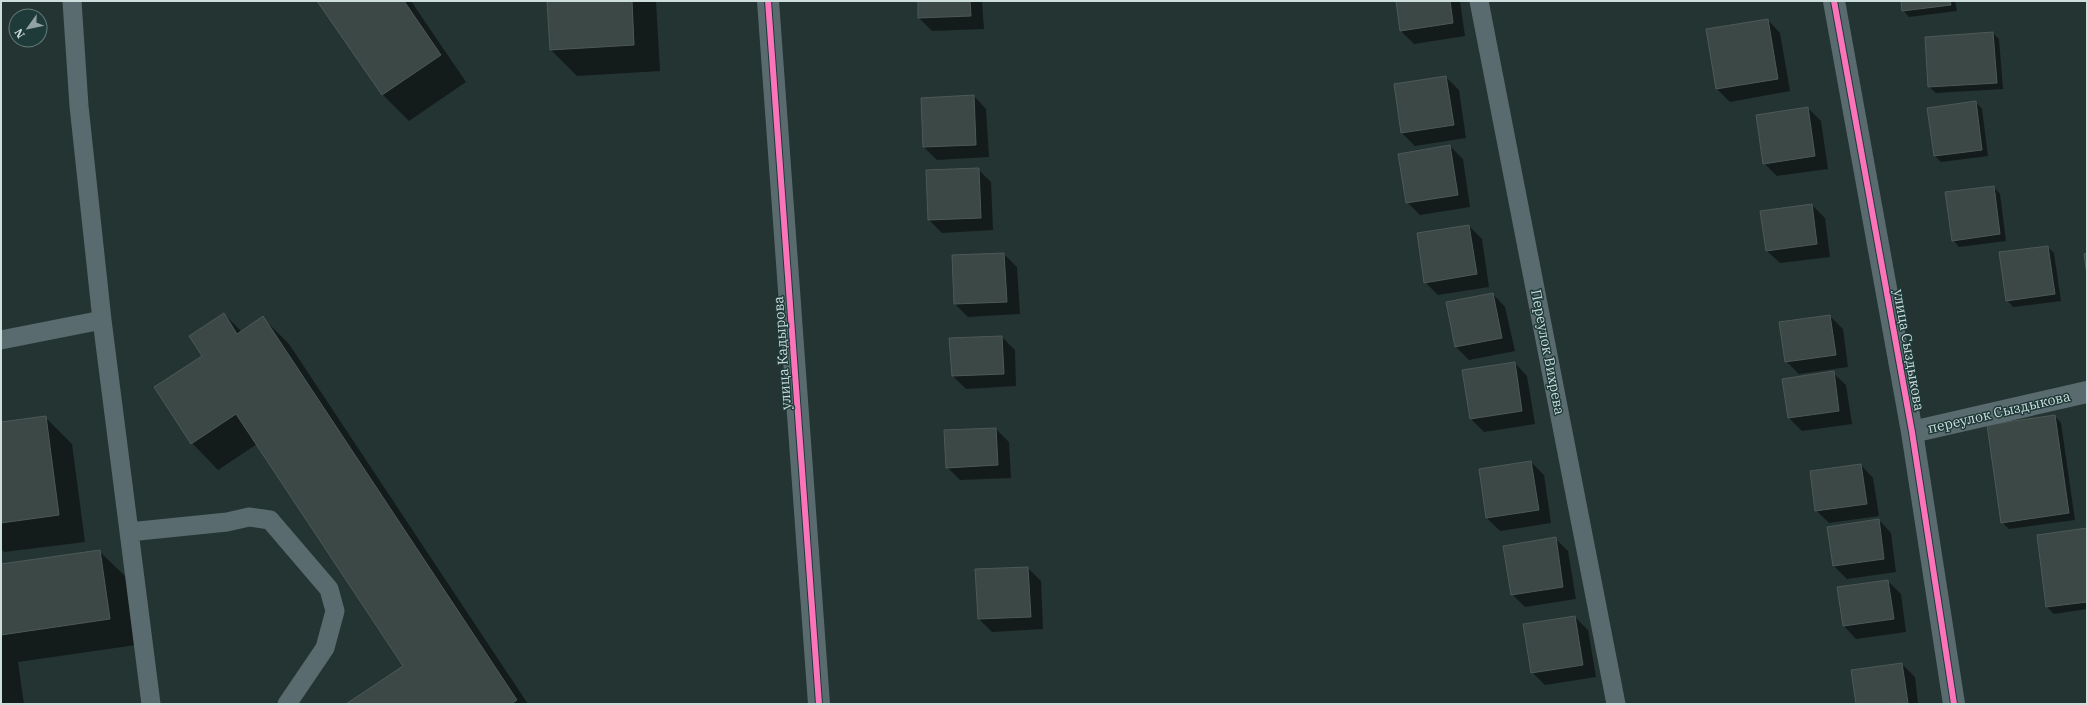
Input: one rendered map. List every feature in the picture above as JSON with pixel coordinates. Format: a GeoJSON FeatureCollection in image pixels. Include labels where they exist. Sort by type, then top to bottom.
{"type":"FeatureCollection","features":[{"type":"Feature","properties":{"kind":"street","name":"улица Кадырова"},"geometry":{"type":"LineString","coordinates":[[768,1],[819,704]]}},
{"type":"Feature","properties":{"kind":"street","name":"улица Сыздыкова"},"geometry":{"type":"LineString","coordinates":[[1834,1],[1912,432],[1954,704]]}},
{"type":"Feature","properties":{"kind":"street","name":"переулок Сыздыкова"},"geometry":{"type":"LineString","coordinates":[[1912,432],[2087,392]]}},
{"type":"Feature","properties":{"kind":"lane"},"geometry":{"type":"LineString","coordinates":[[72,1],[79,106],[102,320],[151,704]]}},
{"type":"Feature","properties":{"kind":"lane","name":"Переулок Вихрева"},"geometry":{"type":"LineString","coordinates":[[1479,1],[1616,704]]}},
{"type":"Feature","properties":{"kind":"lane"},"geometry":{"type":"LineString","coordinates":[[1,340],[102,320]]}},
{"type":"Feature","properties":{"kind":"lane"},"geometry":{"type":"LineString","coordinates":[[129,532],[226,522],[249,517],[270,520],[329,589],[335,611],[324,648],[287,704]]}},
{"type":"Feature","properties":{"kind":"building"},"geometry":{"type":"Polygon","coordinates":[[[317,1],[404,1],[441,55],[382,95],[317,1]]]}},
{"type":"Feature","properties":{"kind":"building"},"geometry":{"type":"Polygon","coordinates":[[[547,1],[632,1],[634,45],[550,50],[547,1]]]}},
{"type":"Feature","properties":{"kind":"building"},"geometry":{"type":"Polygon","coordinates":[[[918,1],[970,1],[971,16],[918,18],[918,1]]]}},
{"type":"Feature","properties":{"kind":"building"},"geometry":{"type":"Polygon","coordinates":[[[1396,1],[1450,1],[1453,23],[1400,31],[1396,1]]]}},
{"type":"Feature","properties":{"kind":"building"},"geometry":{"type":"Polygon","coordinates":[[[1901,1],[1950,1],[1951,5],[1902,11],[1901,1]]]}},
{"type":"Feature","properties":{"kind":"building"},"geometry":{"type":"Polygon","coordinates":[[[1768,19],[1778,79],[1716,89],[1706,29],[1768,19]]]}},
{"type":"Feature","properties":{"kind":"building"},"geometry":{"type":"Polygon","coordinates":[[[1993,32],[1997,83],[1928,87],[1925,37],[1993,32]]]}},
{"type":"Feature","properties":{"kind":"building"},"geometry":{"type":"Polygon","coordinates":[[[1446,76],[1454,125],[1401,133],[1394,84],[1446,76]]]}},
{"type":"Feature","properties":{"kind":"building"},"geometry":{"type":"Polygon","coordinates":[[[974,95],[976,145],[923,147],[921,98],[974,95]]]}},
{"type":"Feature","properties":{"kind":"building"},"geometry":{"type":"Polygon","coordinates":[[[1976,101],[1982,150],[1934,156],[1927,108],[1976,101]]]}},
{"type":"Feature","properties":{"kind":"building"},"geometry":{"type":"Polygon","coordinates":[[[1808,107],[1815,156],[1763,164],[1756,115],[1808,107]]]}},
{"type":"Feature","properties":{"kind":"building"},"geometry":{"type":"Polygon","coordinates":[[[1450,145],[1458,195],[1406,203],[1398,154],[1450,145]]]}},
{"type":"Feature","properties":{"kind":"building"},"geometry":{"type":"Polygon","coordinates":[[[979,168],[981,218],[928,220],[926,170],[979,168]]]}},
{"type":"Feature","properties":{"kind":"building"},"geometry":{"type":"Polygon","coordinates":[[[1994,186],[2000,234],[1952,241],[1945,192],[1994,186]]]}},
{"type":"Feature","properties":{"kind":"building"},"geometry":{"type":"Polygon","coordinates":[[[1812,204],[1817,244],[1766,251],[1760,211],[1812,204]]]}},
{"type":"Feature","properties":{"kind":"building"},"geometry":{"type":"Polygon","coordinates":[[[1469,225],[1477,274],[1424,283],[1417,233],[1469,225]]]}},
{"type":"Feature","properties":{"kind":"building"},"geometry":{"type":"Polygon","coordinates":[[[2048,246],[2055,294],[2006,301],[1999,252],[2048,246]]]}},
{"type":"Feature","properties":{"kind":"building"},"geometry":{"type":"Polygon","coordinates":[[[1004,253],[1007,302],[954,304],[952,255],[1004,253]]]}},
{"type":"Feature","properties":{"kind":"building"},"geometry":{"type":"Polygon","coordinates":[[[2087,253],[2087,275],[2084,254],[2087,253]]]}},
{"type":"Feature","properties":{"kind":"building"},"geometry":{"type":"Polygon","coordinates":[[[1493,293],[1502,338],[1455,347],[1446,302],[1493,293]]]}},
{"type":"Feature","properties":{"kind":"building"},"geometry":{"type":"Polygon","coordinates":[[[224,313],[237,334],[263,316],[517,700],[511,704],[346,704],[403,666],[236,414],[191,444],[154,387],[202,356],[189,336],[224,313]]]}},
{"type":"Feature","properties":{"kind":"building"},"geometry":{"type":"Polygon","coordinates":[[[1830,315],[1836,355],[1785,362],[1779,322],[1830,315]]]}},
{"type":"Feature","properties":{"kind":"building"},"geometry":{"type":"Polygon","coordinates":[[[1002,336],[1004,374],[952,376],[949,338],[1002,336]]]}},
{"type":"Feature","properties":{"kind":"building"},"geometry":{"type":"Polygon","coordinates":[[[1515,362],[1522,411],[1470,419],[1462,370],[1515,362]]]}},
{"type":"Feature","properties":{"kind":"building"},"geometry":{"type":"Polygon","coordinates":[[[1834,371],[1839,411],[1788,418],[1782,379],[1834,371]]]}},
{"type":"Feature","properties":{"kind":"building"},"geometry":{"type":"Polygon","coordinates":[[[2055,415],[2069,513],[2001,523],[1987,425],[2055,415]]]}},
{"type":"Feature","properties":{"kind":"building"},"geometry":{"type":"Polygon","coordinates":[[[46,416],[59,515],[1,523],[1,422],[46,416]]]}},
{"type":"Feature","properties":{"kind":"building"},"geometry":{"type":"Polygon","coordinates":[[[996,428],[998,465],[946,468],[944,430],[996,428]]]}},
{"type":"Feature","properties":{"kind":"building"},"geometry":{"type":"Polygon","coordinates":[[[1531,461],[1539,510],[1486,518],[1479,469],[1531,461]]]}},
{"type":"Feature","properties":{"kind":"building"},"geometry":{"type":"Polygon","coordinates":[[[1861,464],[1867,504],[1815,511],[1810,471],[1861,464]]]}},
{"type":"Feature","properties":{"kind":"building"},"geometry":{"type":"Polygon","coordinates":[[[1879,519],[1884,559],[1833,566],[1827,527],[1879,519]]]}},
{"type":"Feature","properties":{"kind":"building"},"geometry":{"type":"Polygon","coordinates":[[[2087,528],[2087,602],[2046,607],[2037,535],[2087,528]]]}},
{"type":"Feature","properties":{"kind":"building"},"geometry":{"type":"Polygon","coordinates":[[[1556,537],[1563,587],[1511,595],[1503,546],[1556,537]]]}},
{"type":"Feature","properties":{"kind":"building"},"geometry":{"type":"Polygon","coordinates":[[[100,550],[110,619],[1,635],[1,564],[100,550]]]}},
{"type":"Feature","properties":{"kind":"building"},"geometry":{"type":"Polygon","coordinates":[[[1028,567],[1031,617],[978,619],[975,569],[1028,567]]]}},
{"type":"Feature","properties":{"kind":"building"},"geometry":{"type":"Polygon","coordinates":[[[1888,580],[1894,619],[1843,626],[1837,587],[1888,580]]]}},
{"type":"Feature","properties":{"kind":"building"},"geometry":{"type":"Polygon","coordinates":[[[1575,616],[1583,665],[1531,673],[1523,624],[1575,616]]]}},
{"type":"Feature","properties":{"kind":"building"},"geometry":{"type":"Polygon","coordinates":[[[1902,663],[1908,703],[1856,704],[1851,670],[1902,663]]]}},
{"type":"Feature","properties":{"kind":"cycle path"},"geometry":{"type":"LineString","coordinates":[[768,1],[819,704]]}},
{"type":"Feature","properties":{"kind":"cycle path"},"geometry":{"type":"LineString","coordinates":[[1834,1],[1912,432],[1954,704]]}}]}
